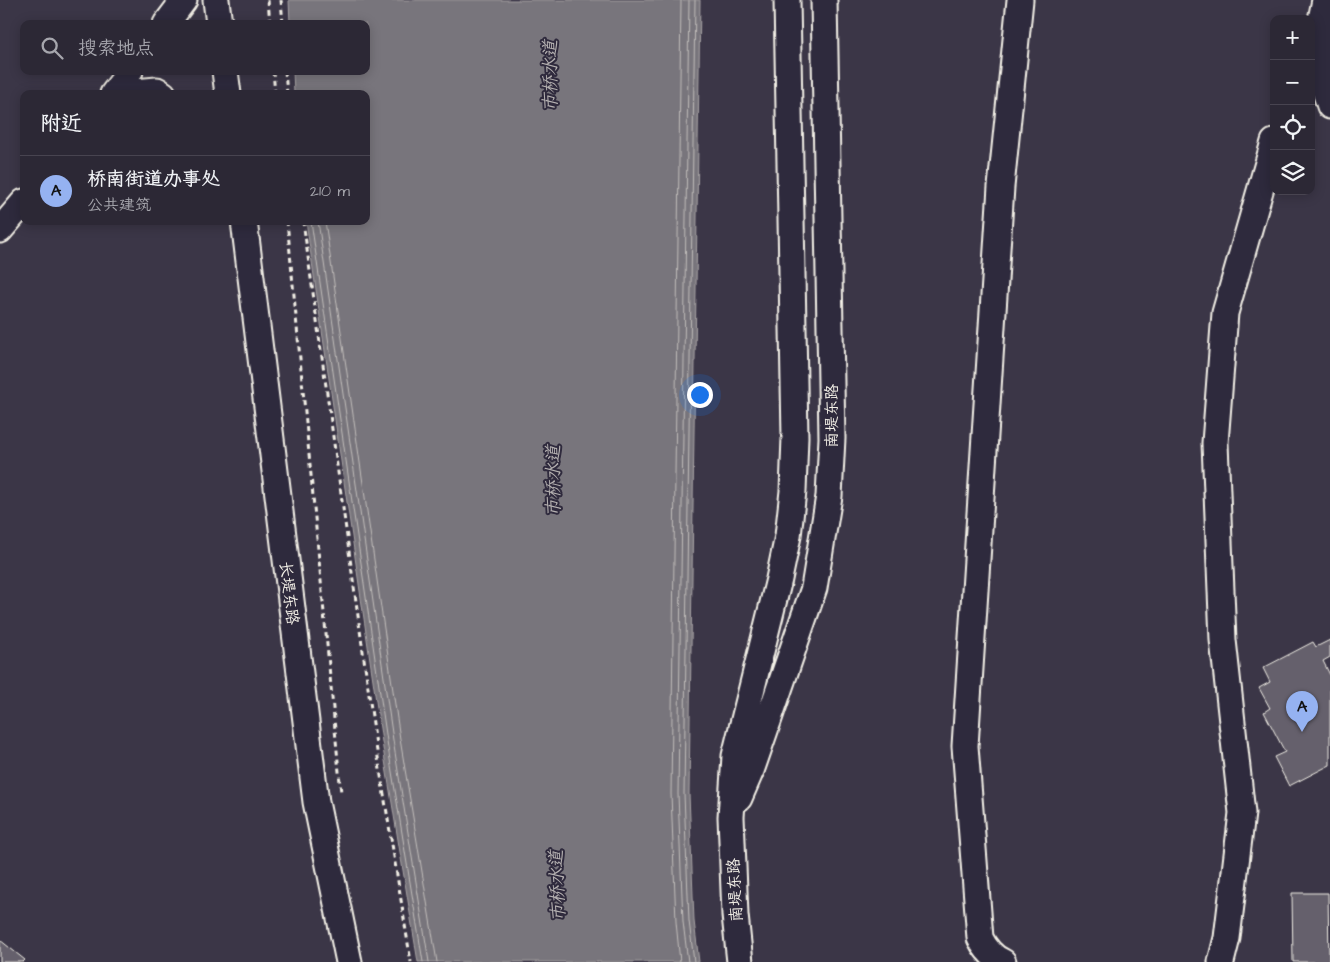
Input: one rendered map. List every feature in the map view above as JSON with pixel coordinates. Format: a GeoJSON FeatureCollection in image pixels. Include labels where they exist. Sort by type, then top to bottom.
{"type":"FeatureCollection","features":[{"type":"Feature","properties":{"kind":"street"},"geometry":{"type":"LineString","coordinates":[[169,20],[184,0]]}},
{"type":"Feature","properties":{"kind":"street"},"geometry":{"type":"LineString","coordinates":[[216,0],[218,20]]}},
{"type":"Feature","properties":{"kind":"street","name":"南堤东路"},"geometry":{"type":"LineString","coordinates":[[740,962],[735,915],[731,817],[736,756],[779,579],[788,536],[793,492],[795,437],[787,0]]}},
{"type":"Feature","properties":{"kind":"street","name":"南堤东路"},"geometry":{"type":"LineString","coordinates":[[731,817],[752,768],[814,588],[829,496],[832,438],[824,0]]}},
{"type":"Feature","properties":{"kind":"street"},"geometry":{"type":"LineString","coordinates":[[1003,962],[984,947],[980,938],[965,746],[1001,197],[1020,0]]}},
{"type":"Feature","properties":{"kind":"street"},"geometry":{"type":"LineString","coordinates":[[1325,0],[1315,34],[1321,78],[1330,106]]}},
{"type":"Feature","properties":{"kind":"street"},"geometry":{"type":"LineString","coordinates":[[116,90],[127,75]]}},
{"type":"Feature","properties":{"kind":"street"},"geometry":{"type":"LineString","coordinates":[[226,75],[227,90]]}},
{"type":"Feature","properties":{"kind":"street"},"geometry":{"type":"LineString","coordinates":[[1221,962],[1227,938],[1242,813],[1223,640],[1215,443],[1225,313],[1272,150]]}},
{"type":"Feature","properties":{"kind":"street"},"geometry":{"type":"LineString","coordinates":[[0,230],[20,207]]}},
{"type":"Feature","properties":{"kind":"street","name":"长堤东路"},"geometry":{"type":"LineString","coordinates":[[244,225],[316,802],[349,962]]}},
{"type":"Feature","properties":{"kind":"path"},"geometry":{"type":"LineString","coordinates":[[268,0],[270,20]]}},
{"type":"Feature","properties":{"kind":"path"},"geometry":{"type":"LineString","coordinates":[[281,0],[283,20]]}},
{"type":"Feature","properties":{"kind":"path"},"geometry":{"type":"LineString","coordinates":[[273,75],[275,90]]}},
{"type":"Feature","properties":{"kind":"path"},"geometry":{"type":"LineString","coordinates":[[285,75],[286,90]]}},
{"type":"Feature","properties":{"kind":"path"},"geometry":{"type":"LineString","coordinates":[[287,225],[342,802]]}},
{"type":"Feature","properties":{"kind":"path"},"geometry":{"type":"LineString","coordinates":[[304,225],[376,745],[411,962]]}},
{"type":"Feature","properties":{"kind":"water","name":"市桥水道"},"geometry":{"type":"Polygon","coordinates":[[[289,0],[700,0],[689,794],[694,921],[699,962],[418,962],[382,742],[307,225],[370,225],[370,90],[294,90],[293,75],[370,75],[370,20],[290,20],[289,0]]]}},
{"type":"Feature","properties":{"kind":"building"},"geometry":{"type":"Polygon","coordinates":[[[1330,640],[1330,657],[1323,661],[1330,675],[1330,765],[1289,786],[1274,757],[1285,752],[1264,712],[1270,708],[1259,688],[1270,682],[1263,668],[1313,642],[1316,647],[1330,640]]]}},
{"type":"Feature","properties":{"kind":"building"},"geometry":{"type":"Polygon","coordinates":[[[1292,893],[1328,893],[1329,962],[1293,962],[1292,893]]]}},
{"type":"Feature","properties":{"kind":"building"},"geometry":{"type":"Polygon","coordinates":[[[0,940],[25,960],[23,962],[0,962],[0,940]]]}},
{"type":"Feature","properties":{"kind":"place","name":"桥南街道办事处"},"geometry":{"type":"Point","coordinates":[1302,732]}}]}
